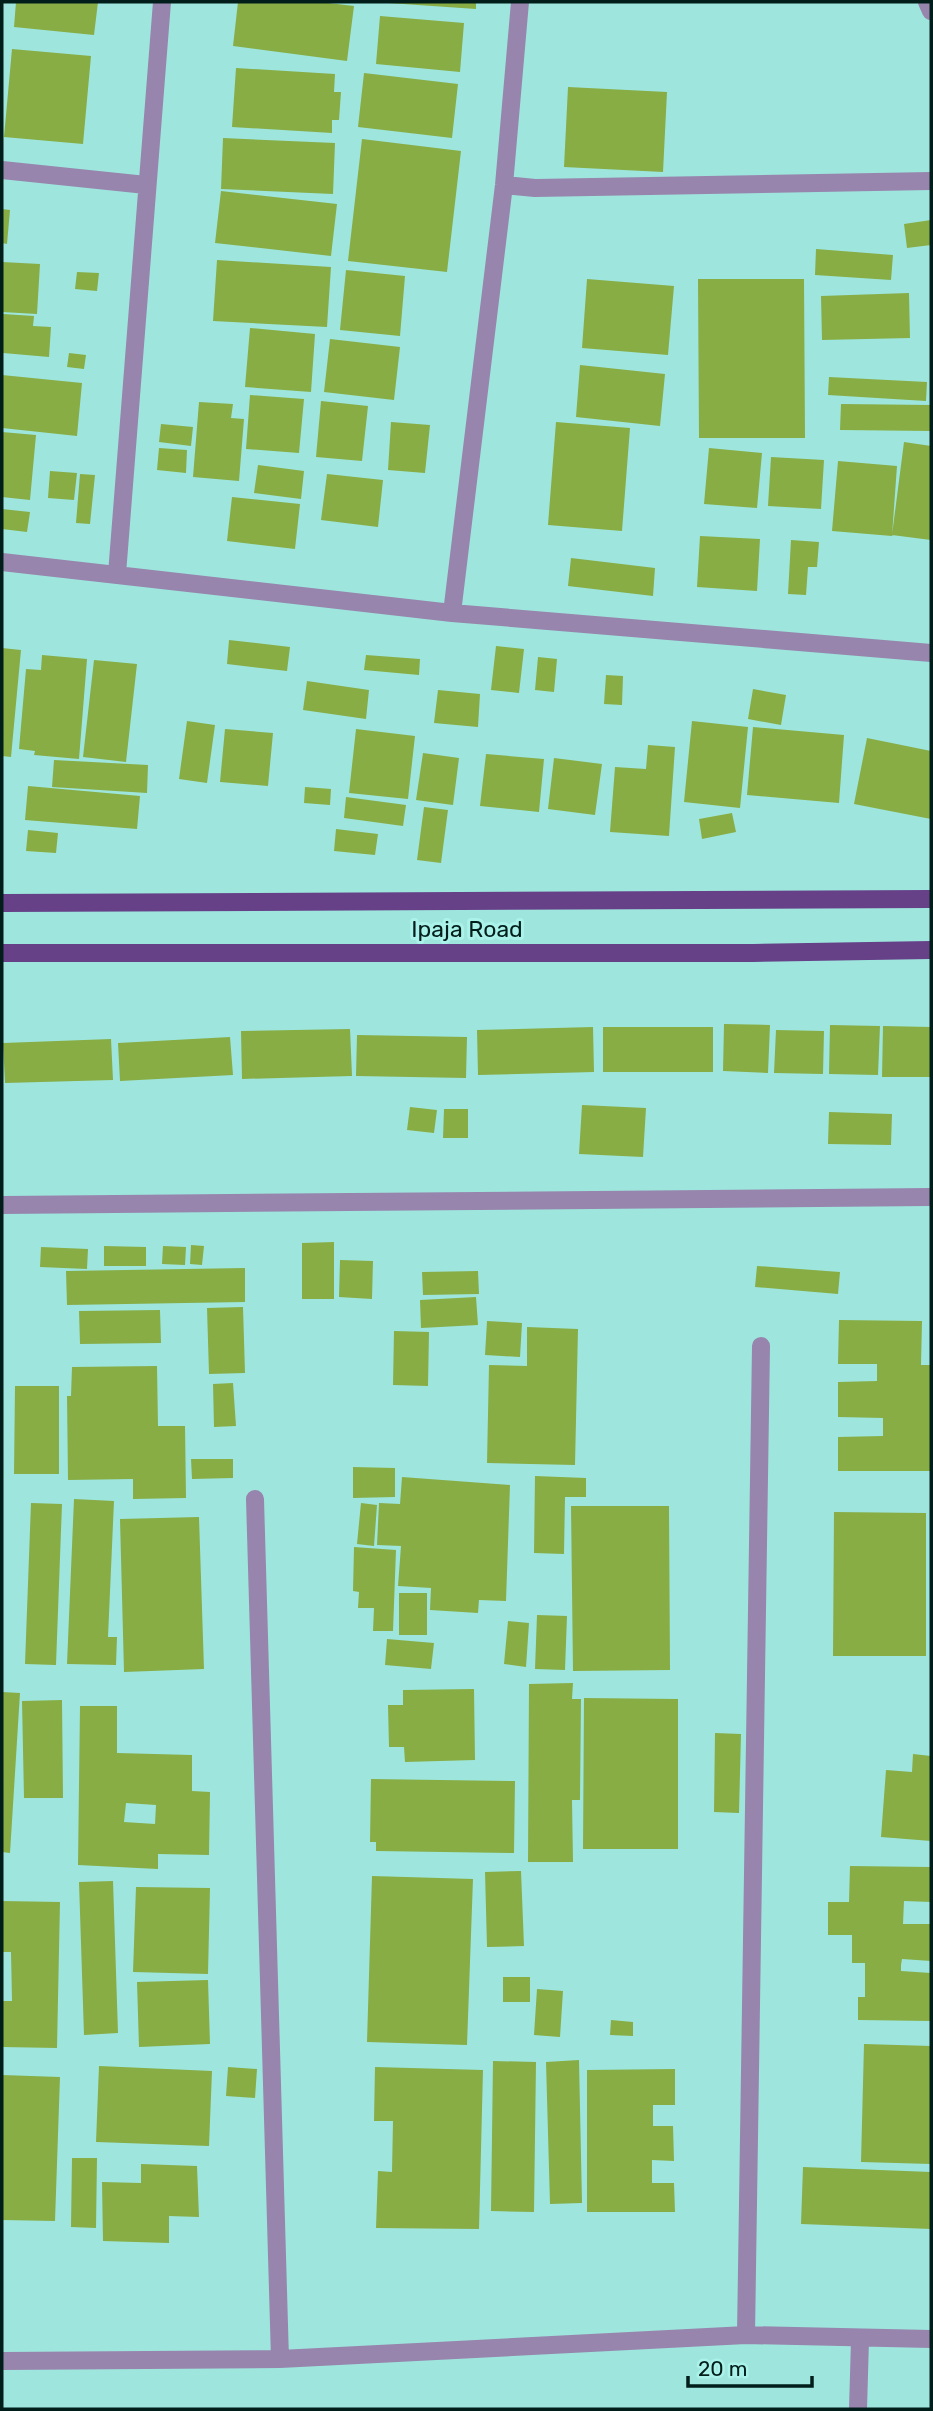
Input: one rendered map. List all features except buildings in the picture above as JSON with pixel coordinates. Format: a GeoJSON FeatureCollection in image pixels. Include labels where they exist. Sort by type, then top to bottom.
{"type":"FeatureCollection","features":[{"type":"Feature","properties":{"kind":"main road","name":"Ipaja Road"},"geometry":{"type":"LineString","coordinates":[[2,903],[931,899]]}},
{"type":"Feature","properties":{"kind":"main road","name":"Ipaja Road"},"geometry":{"type":"LineString","coordinates":[[2,953],[753,953],[931,950]]}},
{"type":"Feature","properties":{"kind":"street"},"geometry":{"type":"LineString","coordinates":[[117,574],[162,2]]}},
{"type":"Feature","properties":{"kind":"street"},"geometry":{"type":"LineString","coordinates":[[452,613],[504,185],[520,2]]}},
{"type":"Feature","properties":{"kind":"street"},"geometry":{"type":"LineString","coordinates":[[926,2],[931,11]]}},
{"type":"Feature","properties":{"kind":"street"},"geometry":{"type":"LineString","coordinates":[[2,170],[146,186]]}},
{"type":"Feature","properties":{"kind":"street"},"geometry":{"type":"LineString","coordinates":[[504,185],[535,188],[931,181]]}},
{"type":"Feature","properties":{"kind":"street"},"geometry":{"type":"LineString","coordinates":[[2,562],[452,613],[931,653]]}},
{"type":"Feature","properties":{"kind":"street"},"geometry":{"type":"LineString","coordinates":[[2,1205],[931,1197]]}},
{"type":"Feature","properties":{"kind":"street"},"geometry":{"type":"LineString","coordinates":[[746,2336],[761,1346]]}},
{"type":"Feature","properties":{"kind":"street"},"geometry":{"type":"LineString","coordinates":[[256,1499],[280,2359]]}},
{"type":"Feature","properties":{"kind":"street"},"geometry":{"type":"LineString","coordinates":[[2,2361],[280,2359],[746,2336],[859,2340],[931,2339]]}},
{"type":"Feature","properties":{"kind":"street"},"geometry":{"type":"LineString","coordinates":[[858,2409],[859,2340]]}}]}
